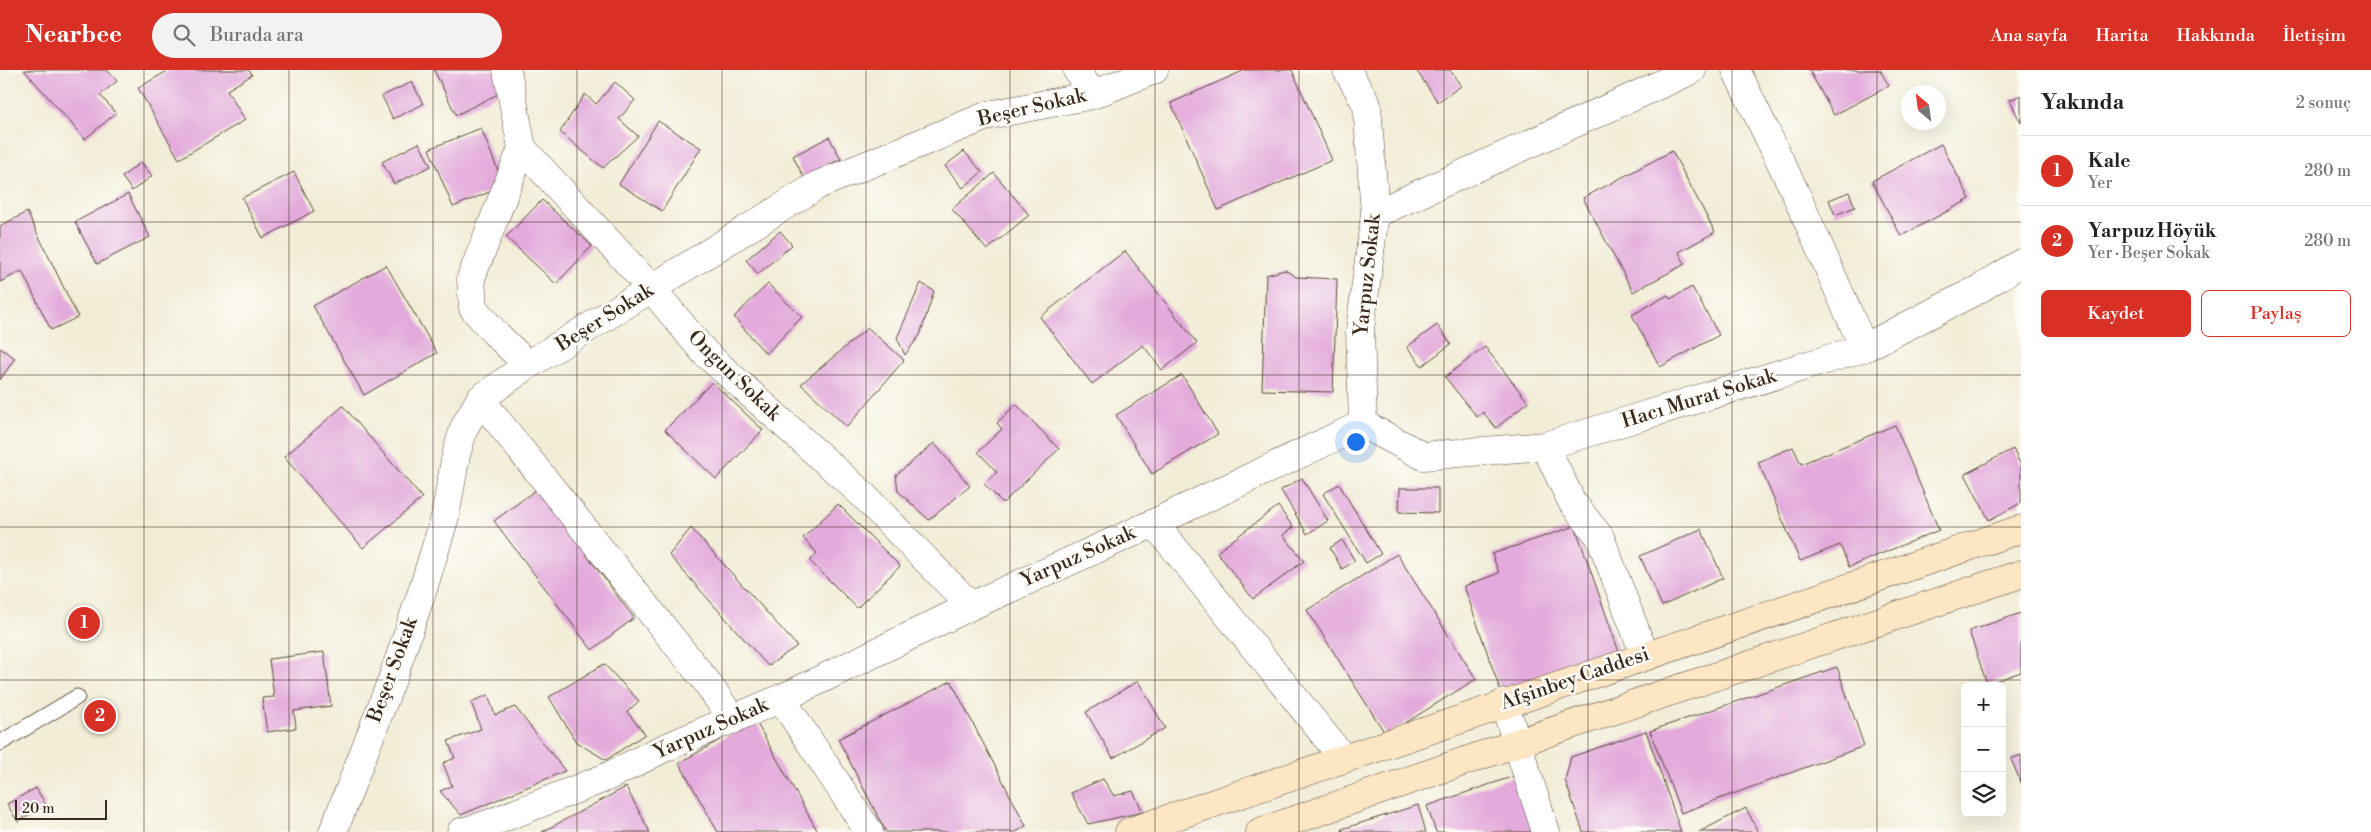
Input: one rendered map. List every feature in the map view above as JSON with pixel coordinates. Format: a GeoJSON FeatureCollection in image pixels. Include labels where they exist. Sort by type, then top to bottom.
{"type":"FeatureCollection","features":[{"type":"Feature","properties":{"kind":"main road","name":"Afşinbey Caddesi"},"geometry":{"type":"LineString","coordinates":[[1129,832],[1504,703],[2021,529]]}},
{"type":"Feature","properties":{"kind":"main road","name":"Afşinbey Caddesi"},"geometry":{"type":"LineString","coordinates":[[1260,832],[1517,743],[2021,574]]}},
{"type":"Feature","properties":{"kind":"street"},"geometry":{"type":"LineString","coordinates":[[507,70],[522,148],[471,278],[473,308],[495,333],[528,365]]}},
{"type":"Feature","properties":{"kind":"street"},"geometry":{"type":"LineString","coordinates":[[1077,70],[1092,95]]}},
{"type":"Feature","properties":{"kind":"street","name":"Beşer Sokak"},"geometry":{"type":"LineString","coordinates":[[333,832],[393,677],[414,616],[445,517],[456,455],[464,428],[480,399],[528,365],[818,185],[989,115],[1092,95],[1154,70]]}},
{"type":"Feature","properties":{"kind":"street","name":"Yarpuz Sokak"},"geometry":{"type":"LineString","coordinates":[[461,832],[483,826],[607,777],[660,750],[781,698],[971,606],[1154,523],[1363,424],[1360,330],[1375,214],[1367,105],[1347,70]]}},
{"type":"Feature","properties":{"kind":"street"},"geometry":{"type":"LineString","coordinates":[[1375,214],[1692,70]]}},
{"type":"Feature","properties":{"kind":"street"},"geometry":{"type":"LineString","coordinates":[[1736,70],[1795,192],[1864,348]]}},
{"type":"Feature","properties":{"kind":"street","name":"Ongun Sokak"},"geometry":{"type":"LineString","coordinates":[[522,148],[652,289],[704,352],[861,493],[971,606]]}},
{"type":"Feature","properties":{"kind":"street","name":"Hacı Murat Sokak"},"geometry":{"type":"LineString","coordinates":[[1363,424],[1423,456],[1545,446],[1864,348],[1981,288],[2021,263]]}},
{"type":"Feature","properties":{"kind":"street"},"geometry":{"type":"LineString","coordinates":[[480,399],[706,681],[733,720]]}},
{"type":"Feature","properties":{"kind":"street"},"geometry":{"type":"LineString","coordinates":[[1545,446],[1572,502],[1600,538],[1645,656]]}},
{"type":"Feature","properties":{"kind":"street"},"geometry":{"type":"LineString","coordinates":[[1154,523],[1343,758]]}},
{"type":"Feature","properties":{"kind":"street"},"geometry":{"type":"LineString","coordinates":[[781,698],[869,832]]}},
{"type":"Feature","properties":{"kind":"street"},"geometry":{"type":"LineString","coordinates":[[1504,703],[1546,832]]}},
{"type":"Feature","properties":{"kind":"lane"},"geometry":{"type":"LineString","coordinates":[[0,743],[77,697]]}},
{"type":"Feature","properties":{"kind":"building"},"geometry":{"type":"Polygon","coordinates":[[[24,70],[107,70],[117,81],[100,95],[116,113],[85,139],[24,70]]]}},
{"type":"Feature","properties":{"kind":"building"},"geometry":{"type":"Polygon","coordinates":[[[169,70],[249,70],[252,75],[227,90],[245,120],[179,159],[138,88],[169,70]]]}},
{"type":"Feature","properties":{"kind":"building"},"geometry":{"type":"Polygon","coordinates":[[[434,70],[498,70],[508,89],[456,115],[434,70]]]}},
{"type":"Feature","properties":{"kind":"building"},"geometry":{"type":"Polygon","coordinates":[[[1245,70],[1292,70],[1332,160],[1218,210],[1171,103],[1245,70]]]}},
{"type":"Feature","properties":{"kind":"building"},"geometry":{"type":"Polygon","coordinates":[[[1416,70],[1450,70],[1461,86],[1438,102],[1416,70]]]}},
{"type":"Feature","properties":{"kind":"building"},"geometry":{"type":"Polygon","coordinates":[[[1809,70],[1880,70],[1889,86],[1834,115],[1809,70]]]}},
{"type":"Feature","properties":{"kind":"building"},"geometry":{"type":"Polygon","coordinates":[[[412,82],[423,104],[393,119],[382,96],[412,82]]]}},
{"type":"Feature","properties":{"kind":"building"},"geometry":{"type":"Polygon","coordinates":[[[615,82],[635,100],[619,119],[638,136],[603,168],[560,132],[585,94],[596,104],[615,82]]]}},
{"type":"Feature","properties":{"kind":"building"},"geometry":{"type":"Polygon","coordinates":[[[2021,95],[2021,123],[2010,100],[2021,95]]]}},
{"type":"Feature","properties":{"kind":"building"},"geometry":{"type":"Polygon","coordinates":[[[658,121],[701,148],[662,211],[619,184],[658,121]]]}},
{"type":"Feature","properties":{"kind":"building"},"geometry":{"type":"Polygon","coordinates":[[[481,128],[504,186],[453,207],[429,149],[481,128]]]}},
{"type":"Feature","properties":{"kind":"building"},"geometry":{"type":"Polygon","coordinates":[[[829,137],[841,159],[804,178],[793,156],[829,137]]]}},
{"type":"Feature","properties":{"kind":"building"},"geometry":{"type":"Polygon","coordinates":[[[419,143],[431,166],[394,184],[382,162],[419,143]]]}},
{"type":"Feature","properties":{"kind":"building"},"geometry":{"type":"Polygon","coordinates":[[[1941,144],[1970,199],[1901,236],[1872,181],[1941,144]]]}},
{"type":"Feature","properties":{"kind":"building"},"geometry":{"type":"Polygon","coordinates":[[[964,151],[982,172],[963,188],[945,166],[964,151]]]}},
{"type":"Feature","properties":{"kind":"building"},"geometry":{"type":"Polygon","coordinates":[[[1672,151],[1715,232],[1679,252],[1685,264],[1633,292],[1583,198],[1672,151]]]}},
{"type":"Feature","properties":{"kind":"building"},"geometry":{"type":"Polygon","coordinates":[[[141,162],[152,176],[132,191],[122,177],[141,162]]]}},
{"type":"Feature","properties":{"kind":"building"},"geometry":{"type":"Polygon","coordinates":[[[294,172],[314,211],[263,238],[242,198],[294,172]]]}},
{"type":"Feature","properties":{"kind":"building"},"geometry":{"type":"Polygon","coordinates":[[[994,173],[1029,215],[987,250],[952,209],[994,173]]]}},
{"type":"Feature","properties":{"kind":"building"},"geometry":{"type":"Polygon","coordinates":[[[1849,192],[1855,207],[1835,215],[1829,200],[1849,192]]]}},
{"type":"Feature","properties":{"kind":"building"},"geometry":{"type":"Polygon","coordinates":[[[128,194],[150,237],[97,264],[75,222],[128,194]]]}},
{"type":"Feature","properties":{"kind":"building"},"geometry":{"type":"Polygon","coordinates":[[[542,200],[592,246],[556,284],[506,237],[542,200]]]}},
{"type":"Feature","properties":{"kind":"building"},"geometry":{"type":"Polygon","coordinates":[[[27,212],[78,317],[51,330],[22,271],[0,282],[0,226],[27,212]]]}},
{"type":"Feature","properties":{"kind":"building"},"geometry":{"type":"Polygon","coordinates":[[[780,231],[792,245],[758,274],[746,260],[780,231]]]}},
{"type":"Feature","properties":{"kind":"building"},"geometry":{"type":"Polygon","coordinates":[[[1125,251],[1197,343],[1162,370],[1143,345],[1092,384],[1040,317],[1125,251]]]}},
{"type":"Feature","properties":{"kind":"building"},"geometry":{"type":"Polygon","coordinates":[[[386,265],[437,353],[364,395],[313,306],[386,265]]]}},
{"type":"Feature","properties":{"kind":"building"},"geometry":{"type":"Polygon","coordinates":[[[1285,270],[1296,277],[1337,279],[1333,392],[1262,390],[1266,275],[1285,270]]]}},
{"type":"Feature","properties":{"kind":"building"},"geometry":{"type":"Polygon","coordinates":[[[921,283],[934,291],[920,335],[905,355],[897,338],[921,283]]]}},
{"type":"Feature","properties":{"kind":"building"},"geometry":{"type":"Polygon","coordinates":[[[768,284],[802,317],[766,354],[734,317],[768,284]]]}},
{"type":"Feature","properties":{"kind":"building"},"geometry":{"type":"Polygon","coordinates":[[[1692,287],[1719,335],[1660,367],[1632,315],[1668,295],[1670,299],[1692,287]]]}},
{"type":"Feature","properties":{"kind":"building"},"geometry":{"type":"Polygon","coordinates":[[[1437,325],[1451,344],[1422,366],[1407,347],[1437,325]]]}},
{"type":"Feature","properties":{"kind":"building"},"geometry":{"type":"Polygon","coordinates":[[[868,328],[904,360],[847,427],[801,384],[868,328]]]}},
{"type":"Feature","properties":{"kind":"building"},"geometry":{"type":"Polygon","coordinates":[[[1485,347],[1528,402],[1496,428],[1483,412],[1477,417],[1445,377],[1485,347]]]}},
{"type":"Feature","properties":{"kind":"building"},"geometry":{"type":"Polygon","coordinates":[[[0,348],[15,358],[0,380],[0,348]]]}},
{"type":"Feature","properties":{"kind":"building"},"geometry":{"type":"Polygon","coordinates":[[[1182,375],[1218,434],[1152,474],[1116,415],[1182,375]]]}},
{"type":"Feature","properties":{"kind":"building"},"geometry":{"type":"Polygon","coordinates":[[[712,382],[763,430],[716,479],[665,430],[712,382]]]}},
{"type":"Feature","properties":{"kind":"building"},"geometry":{"type":"Polygon","coordinates":[[[1016,404],[1059,449],[1003,503],[984,484],[997,472],[978,452],[1002,429],[997,423],[1016,404]]]}},
{"type":"Feature","properties":{"kind":"building"},"geometry":{"type":"Polygon","coordinates":[[[343,406],[422,498],[363,548],[284,457],[343,406]]]}},
{"type":"Feature","properties":{"kind":"building"},"geometry":{"type":"Polygon","coordinates":[[[1895,425],[1939,530],[1849,567],[1840,545],[1800,561],[1758,462],[1793,447],[1801,464],[1895,425]]]}},
{"type":"Feature","properties":{"kind":"building"},"geometry":{"type":"Polygon","coordinates":[[[934,443],[970,486],[929,520],[898,491],[896,475],[934,443]]]}},
{"type":"Feature","properties":{"kind":"building"},"geometry":{"type":"Polygon","coordinates":[[[2013,449],[2021,465],[2021,503],[1989,520],[1965,474],[2013,449]]]}},
{"type":"Feature","properties":{"kind":"building"},"geometry":{"type":"Polygon","coordinates":[[[1302,478],[1328,521],[1307,534],[1281,490],[1302,478]]]}},
{"type":"Feature","properties":{"kind":"building"},"geometry":{"type":"Polygon","coordinates":[[[1339,484],[1381,554],[1366,563],[1323,494],[1339,484]]]}},
{"type":"Feature","properties":{"kind":"building"},"geometry":{"type":"Polygon","coordinates":[[[1400,488],[1438,488],[1438,513],[1399,512],[1400,488]]]}},
{"type":"Feature","properties":{"kind":"building"},"geometry":{"type":"Polygon","coordinates":[[[537,489],[634,618],[592,650],[494,521],[537,489]]]}},
{"type":"Feature","properties":{"kind":"building"},"geometry":{"type":"Polygon","coordinates":[[[838,504],[900,566],[857,608],[810,561],[817,553],[803,538],[838,504]]]}},
{"type":"Feature","properties":{"kind":"building"},"geometry":{"type":"Polygon","coordinates":[[[1278,506],[1293,527],[1283,535],[1304,561],[1253,599],[1217,552],[1278,506]]]}},
{"type":"Feature","properties":{"kind":"building"},"geometry":{"type":"Polygon","coordinates":[[[1575,526],[1620,655],[1502,695],[1464,586],[1499,573],[1492,554],[1575,526]]]}},
{"type":"Feature","properties":{"kind":"building"},"geometry":{"type":"Polygon","coordinates":[[[691,528],[797,646],[768,666],[669,555],[691,528]]]}},
{"type":"Feature","properties":{"kind":"building"},"geometry":{"type":"Polygon","coordinates":[[[1701,529],[1723,578],[1662,606],[1640,556],[1701,529]]]}},
{"type":"Feature","properties":{"kind":"building"},"geometry":{"type":"Polygon","coordinates":[[[1342,540],[1355,561],[1342,569],[1330,548],[1342,540]]]}},
{"type":"Feature","properties":{"kind":"building"},"geometry":{"type":"Polygon","coordinates":[[[1397,554],[1476,679],[1386,735],[1307,610],[1397,554]]]}},
{"type":"Feature","properties":{"kind":"building"},"geometry":{"type":"Polygon","coordinates":[[[2021,613],[2021,672],[1993,682],[1986,682],[1969,631],[2021,613]]]}},
{"type":"Feature","properties":{"kind":"building"},"geometry":{"type":"Polygon","coordinates":[[[324,652],[331,706],[294,711],[296,728],[267,732],[262,698],[274,697],[269,659],[324,652]]]}},
{"type":"Feature","properties":{"kind":"building"},"geometry":{"type":"Polygon","coordinates":[[[604,664],[639,701],[627,712],[645,734],[606,760],[576,742],[549,697],[604,664]]]}},
{"type":"Feature","properties":{"kind":"building"},"geometry":{"type":"Polygon","coordinates":[[[1837,667],[1864,746],[1681,813],[1650,731],[1837,667]]]}},
{"type":"Feature","properties":{"kind":"building"},"geometry":{"type":"Polygon","coordinates":[[[951,681],[1026,826],[1016,832],[886,832],[838,739],[951,681]]]}},
{"type":"Feature","properties":{"kind":"building"},"geometry":{"type":"Polygon","coordinates":[[[1138,681],[1165,728],[1113,758],[1086,712],[1138,681]]]}},
{"type":"Feature","properties":{"kind":"building"},"geometry":{"type":"Polygon","coordinates":[[[488,695],[495,715],[515,707],[565,771],[461,815],[440,791],[452,786],[443,763],[455,758],[448,741],[481,729],[471,702],[488,695]]]}},
{"type":"Feature","properties":{"kind":"building"},"geometry":{"type":"Polygon","coordinates":[[[755,720],[818,832],[718,832],[679,763],[755,720]]]}},
{"type":"Feature","properties":{"kind":"building"},"geometry":{"type":"Polygon","coordinates":[[[1646,731],[1681,832],[1583,832],[1565,780],[1571,757],[1646,731]]]}},
{"type":"Feature","properties":{"kind":"building"},"geometry":{"type":"Polygon","coordinates":[[[2021,755],[2021,783],[2011,759],[2021,755]]]}},
{"type":"Feature","properties":{"kind":"building"},"geometry":{"type":"Polygon","coordinates":[[[1517,775],[1536,832],[1436,832],[1427,806],[1517,775]]]}},
{"type":"Feature","properties":{"kind":"building"},"geometry":{"type":"Polygon","coordinates":[[[1103,779],[1114,796],[1133,791],[1143,812],[1088,824],[1071,793],[1103,779]]]}},
{"type":"Feature","properties":{"kind":"building"},"geometry":{"type":"Polygon","coordinates":[[[626,787],[650,832],[542,832],[626,787]]]}},
{"type":"Feature","properties":{"kind":"building"},"geometry":{"type":"Polygon","coordinates":[[[36,788],[46,805],[18,822],[7,804],[36,788]]]}},
{"type":"Feature","properties":{"kind":"building"},"geometry":{"type":"Polygon","coordinates":[[[1418,805],[1426,832],[1343,832],[1342,829],[1418,805]]]}},
{"type":"Feature","properties":{"kind":"building"},"geometry":{"type":"Polygon","coordinates":[[[1746,808],[1758,832],[1699,832],[1746,808]]]}},
{"type":"Feature","properties":{"kind":"place","name":"Kale"},"geometry":{"type":"Point","coordinates":[84,623]}},
{"type":"Feature","properties":{"kind":"place","name":"Yarpuz Höyük"},"geometry":{"type":"Point","coordinates":[100,716]}}]}
